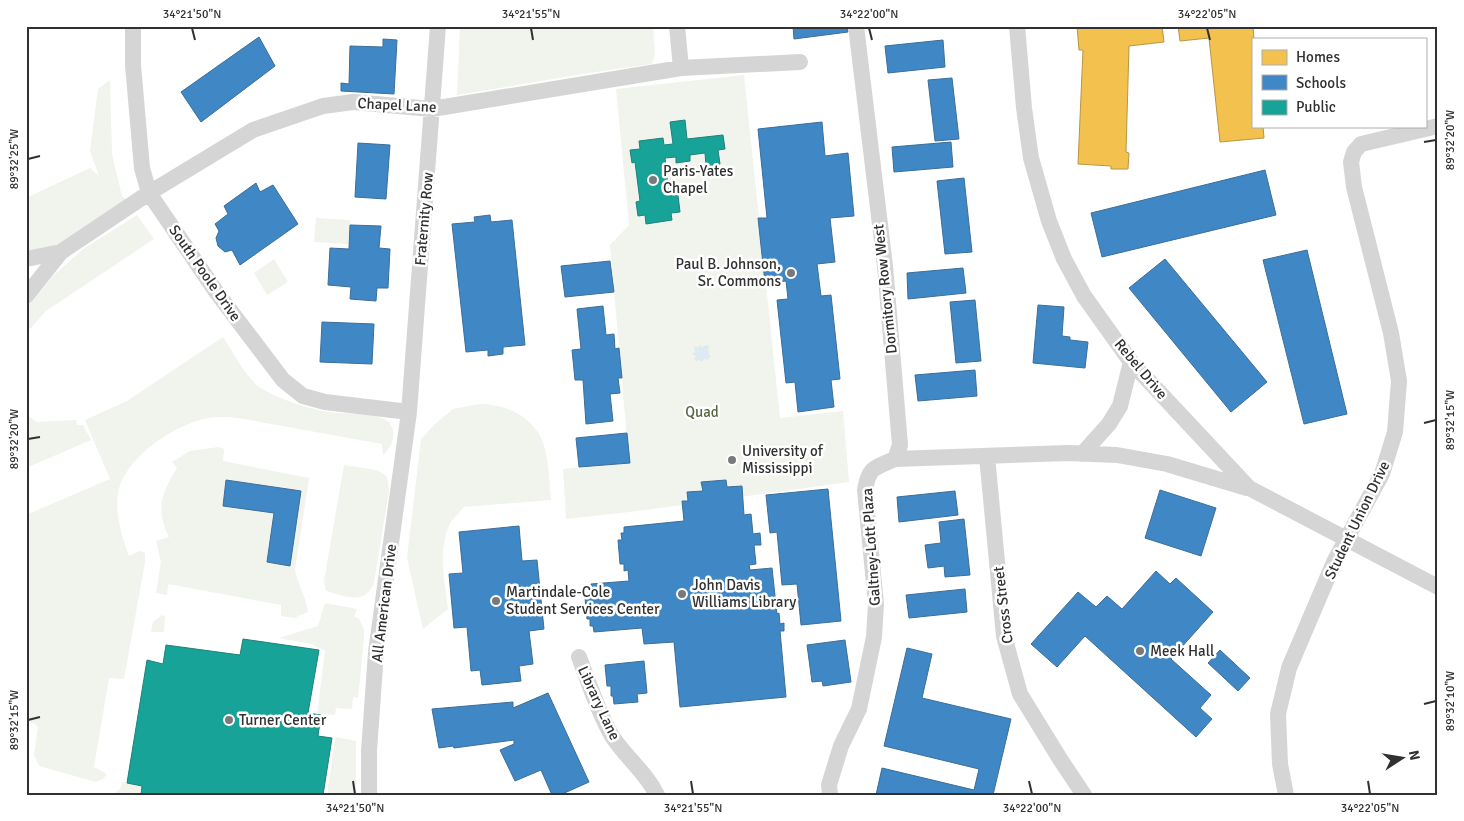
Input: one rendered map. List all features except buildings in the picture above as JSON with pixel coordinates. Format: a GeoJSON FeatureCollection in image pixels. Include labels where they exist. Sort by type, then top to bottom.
{"type":"FeatureCollection","features":[{"type":"Feature","properties":{"kind":"street","name":"South Poole Drive"},"geometry":{"type":"LineString","coordinates":[[133,26],[133,65],[142,168],[149,193],[217,293],[283,380],[303,396],[325,402],[409,412]]}},
{"type":"Feature","properties":{"kind":"street","name":"Fraternity Row"},"geometry":{"type":"LineString","coordinates":[[409,412],[438,26]]}},
{"type":"Feature","properties":{"kind":"street"},"geometry":{"type":"LineString","coordinates":[[677,26],[681,68]]}},
{"type":"Feature","properties":{"kind":"street","name":"Dormitory Row West"},"geometry":{"type":"LineString","coordinates":[[856,26],[884,266],[900,445],[895,459]]}},
{"type":"Feature","properties":{"kind":"street","name":"Rebel Drive"},"geometry":{"type":"LineString","coordinates":[[1017,26],[1024,108],[1031,158],[1045,208],[1064,259],[1084,296],[1131,362],[1249,488],[1438,587]]}},
{"type":"Feature","properties":{"kind":"street","name":"Chapel Lane"},"geometry":{"type":"LineString","coordinates":[[26,296],[61,252],[149,193],[253,130],[323,106],[353,102],[432,109],[681,68],[800,62]]}},
{"type":"Feature","properties":{"kind":"street","name":"Student Union Drive"},"geometry":{"type":"LineString","coordinates":[[1286,795],[1280,764],[1278,714],[1290,668],[1336,560],[1382,474],[1395,432],[1399,381],[1391,333],[1354,187],[1351,162],[1354,152],[1361,144],[1438,126]]}},
{"type":"Feature","properties":{"kind":"street","name":"Chapel Lane"},"geometry":{"type":"LineString","coordinates":[[26,260],[61,252]]}},
{"type":"Feature","properties":{"kind":"street"},"geometry":{"type":"LineString","coordinates":[[1082,454],[1110,424],[1120,406],[1131,362]]}},
{"type":"Feature","properties":{"kind":"street","name":"All American Drive"},"geometry":{"type":"LineString","coordinates":[[369,795],[368,751],[376,652],[409,412]]}},
{"type":"Feature","properties":{"kind":"street"},"geometry":{"type":"LineString","coordinates":[[895,459],[1118,454],[1167,464],[1249,488]]}},
{"type":"Feature","properties":{"kind":"street","name":"Cross Street"},"geometry":{"type":"LineString","coordinates":[[987,456],[1004,636],[1020,694],[1084,795]]}},
{"type":"Feature","properties":{"kind":"street","name":"Galtney-Lott Plaza"},"geometry":{"type":"LineString","coordinates":[[830,795],[829,785],[841,746],[859,709],[874,637],[876,604],[864,490],[867,475],[876,466],[895,459]]}},
{"type":"Feature","properties":{"kind":"street","name":"Library Lane"},"geometry":{"type":"LineString","coordinates":[[579,657],[592,694],[612,736],[632,762],[646,775],[657,795]]}},
{"type":"Feature","properties":{"kind":"green space"},"geometry":{"type":"Polygon","coordinates":[[[460,26],[653,26],[655,54],[652,64],[457,95],[460,26]]]}},
{"type":"Feature","properties":{"kind":"green space","name":"Quad"},"geometry":{"type":"Polygon","coordinates":[[[744,75],[780,418],[843,411],[849,482],[566,519],[563,469],[629,462],[610,245],[629,225],[616,89],[744,75]]]}},
{"type":"Feature","properties":{"kind":"green space"},"geometry":{"type":"Polygon","coordinates":[[[110,80],[112,154],[122,196],[131,204],[61,252],[26,255],[26,198],[90,168],[99,176],[90,151],[98,89],[110,80]]]}},
{"type":"Feature","properties":{"kind":"green space"},"geometry":{"type":"Polygon","coordinates":[[[137,215],[154,239],[46,311],[30,329],[26,326],[26,309],[53,276],[83,249],[137,215]]]}},
{"type":"Feature","properties":{"kind":"green space"},"geometry":{"type":"Polygon","coordinates":[[[316,218],[350,220],[349,244],[314,242],[316,218]]]}},
{"type":"Feature","properties":{"kind":"green space"},"geometry":{"type":"Polygon","coordinates":[[[274,259],[288,282],[267,295],[254,273],[274,259]]]}},
{"type":"Feature","properties":{"kind":"green space"},"geometry":{"type":"Polygon","coordinates":[[[223,337],[246,373],[262,389],[303,406],[335,413],[369,415],[382,418],[391,425],[393,430],[390,446],[383,455],[382,444],[232,417],[217,417],[203,419],[171,432],[142,453],[122,480],[117,502],[118,518],[129,556],[140,551],[145,553],[145,562],[124,679],[109,678],[94,767],[107,774],[103,779],[96,782],[39,766],[34,755],[38,727],[34,723],[26,722],[26,515],[110,479],[85,420],[127,401],[223,337]]]}},
{"type":"Feature","properties":{"kind":"green space"},"geometry":{"type":"Polygon","coordinates":[[[488,404],[513,411],[528,420],[534,427],[545,448],[551,500],[464,507],[450,523],[444,546],[443,567],[448,609],[423,629],[407,558],[421,439],[453,409],[488,404]]]}},
{"type":"Feature","properties":{"kind":"green space"},"geometry":{"type":"Polygon","coordinates":[[[26,414],[37,422],[76,420],[77,425],[83,425],[91,440],[26,468],[26,414]]]}},
{"type":"Feature","properties":{"kind":"green space"},"geometry":{"type":"Polygon","coordinates":[[[219,447],[224,449],[223,461],[309,478],[295,570],[308,612],[294,618],[281,616],[281,605],[168,584],[167,595],[156,593],[161,562],[156,541],[169,537],[161,510],[167,485],[177,468],[172,462],[190,451],[219,447]]]}},
{"type":"Feature","properties":{"kind":"green space"},"geometry":{"type":"Polygon","coordinates":[[[344,465],[366,468],[382,473],[387,478],[389,491],[374,583],[365,595],[354,598],[326,591],[324,581],[344,465]]]}},
{"type":"Feature","properties":{"kind":"green space"},"geometry":{"type":"Polygon","coordinates":[[[325,603],[357,609],[354,616],[359,619],[364,630],[358,698],[353,697],[352,709],[336,708],[335,715],[317,714],[325,651],[311,644],[279,638],[318,626],[325,603]]]}},
{"type":"Feature","properties":{"kind":"green space"},"geometry":{"type":"Polygon","coordinates":[[[162,615],[165,616],[164,632],[151,632],[153,622],[162,615]]]}},
{"type":"Feature","properties":{"kind":"green space"},"geometry":{"type":"Polygon","coordinates":[[[335,737],[356,741],[356,795],[327,795],[335,737]]]}},
{"type":"Feature","properties":{"kind":"green space"},"geometry":{"type":"Polygon","coordinates":[[[122,782],[142,786],[141,795],[112,795],[120,789],[122,782]]]}},
{"type":"Feature","properties":{"kind":"shaded area"},"geometry":{"type":"Polygon","coordinates":[[[700,345],[702,347],[709,346],[708,351],[710,352],[708,354],[711,356],[708,360],[704,359],[702,362],[696,361],[694,359],[696,356],[692,354],[695,352],[694,347],[698,348],[700,345]]]}},
{"type":"Feature","properties":{"kind":"place","name":"Paris-Yates Chapel"},"geometry":{"type":"Point","coordinates":[653,180]}},
{"type":"Feature","properties":{"kind":"place","name":"Paul B. Johnson, Sr. Commons"},"geometry":{"type":"Point","coordinates":[791,273]}},
{"type":"Feature","properties":{"kind":"place","name":"University of Mississippi"},"geometry":{"type":"Point","coordinates":[732,460]}},
{"type":"Feature","properties":{"kind":"place","name":"John Davis Williams Library"},"geometry":{"type":"Point","coordinates":[682,594]}},
{"type":"Feature","properties":{"kind":"place","name":"Martindale-Cole Student Services Center"},"geometry":{"type":"Point","coordinates":[496,601]}},
{"type":"Feature","properties":{"kind":"place","name":"Meek Hall"},"geometry":{"type":"Point","coordinates":[1140,651]}},
{"type":"Feature","properties":{"kind":"place","name":"Turner Center"},"geometry":{"type":"Point","coordinates":[229,720]}}]}
